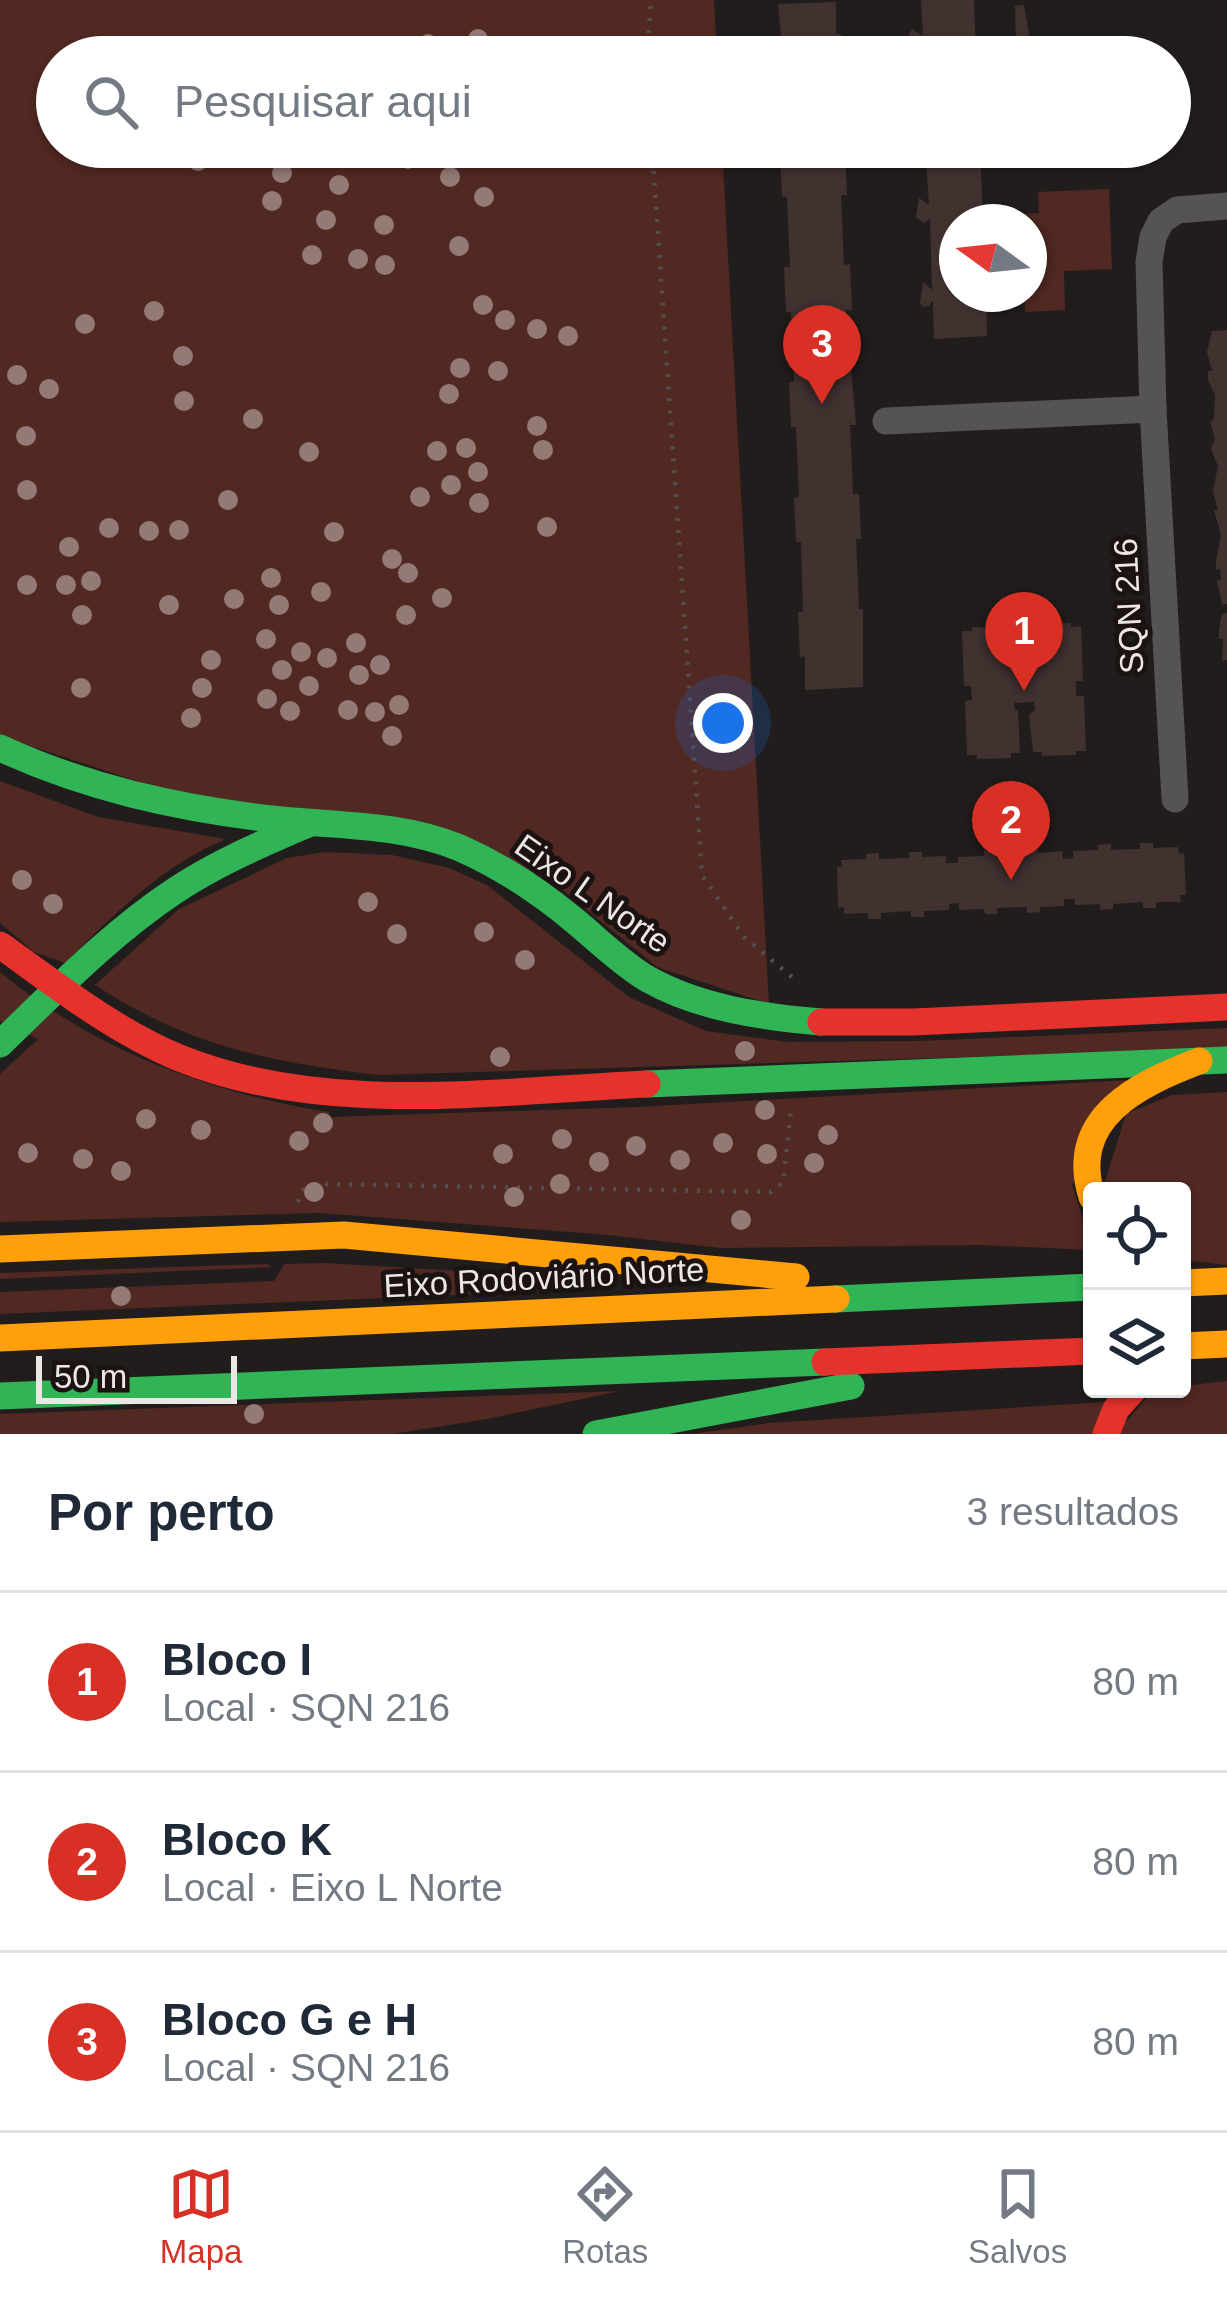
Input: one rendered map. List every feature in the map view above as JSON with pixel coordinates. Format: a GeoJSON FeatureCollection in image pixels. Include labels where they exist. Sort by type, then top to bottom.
{"type":"FeatureCollection","features":[{"type":"Feature","properties":{"kind":"main road","name":"Eixo L Norte"},"geometry":{"type":"LineString","coordinates":[[0,748],[77,782],[120,793],[310,824],[417,834],[460,848],[517,880],[657,984],[692,998],[801,1021],[881,1024],[1227,1007]]}},
{"type":"Feature","properties":{"kind":"main road"},"geometry":{"type":"LineString","coordinates":[[10,1035],[97,955],[185,885],[246,850],[310,824]]}},
{"type":"Feature","properties":{"kind":"main road"},"geometry":{"type":"LineString","coordinates":[[0,945],[103,1018],[174,1057],[272,1082],[390,1095],[1213,1060]]}},
{"type":"Feature","properties":{"kind":"main road"},"geometry":{"type":"LineString","coordinates":[[1086,1182],[1096,1127],[1114,1099],[1138,1084],[1213,1060]]}},
{"type":"Feature","properties":{"kind":"main road"},"geometry":{"type":"LineString","coordinates":[[0,1249],[344,1235],[550,1251],[938,1294]]}},
{"type":"Feature","properties":{"kind":"main road","name":"Eixo Rodoviário Norte"},"geometry":{"type":"LineString","coordinates":[[0,1338],[1083,1287]]}},
{"type":"Feature","properties":{"kind":"main road"},"geometry":{"type":"LineString","coordinates":[[0,1396],[1083,1351]]}},
{"type":"Feature","properties":{"kind":"main road"},"geometry":{"type":"LineString","coordinates":[[596,1434],[1015,1355]]}},
{"type":"Feature","properties":{"kind":"main road"},"geometry":{"type":"LineString","coordinates":[[1106,1434],[1114,1412],[1126,1398]]}},
{"type":"Feature","properties":{"kind":"street","name":"SQN 216"},"geometry":{"type":"LineString","coordinates":[[1175,799],[1149,262],[1161,221],[1177,210],[1227,206]]}},
{"type":"Feature","properties":{"kind":"street"},"geometry":{"type":"LineString","coordinates":[[886,421],[1153,409]]}},
{"type":"Feature","properties":{"kind":"path"},"geometry":{"type":"LineString","coordinates":[[648,36],[651,0]]}},
{"type":"Feature","properties":{"kind":"path"},"geometry":{"type":"LineString","coordinates":[[653,168],[702,875],[744,937],[807,990],[801,1021]]}},
{"type":"Feature","properties":{"kind":"path"},"geometry":{"type":"LineString","coordinates":[[287,1237],[303,1190],[322,1184],[771,1192],[783,1183],[787,1166],[792,1078]]}},
{"type":"Feature","properties":{"kind":"shaded area"},"geometry":{"type":"Polygon","coordinates":[[[0,0],[714,0],[716,36],[36,36],[36,168],[723,168],[769,1004],[657,967],[545,876],[167,791],[0,736],[0,0]]]}},
{"type":"Feature","properties":{"kind":"shaded area"},"geometry":{"type":"Polygon","coordinates":[[[1109,189],[1112,269],[1064,271],[1065,310],[1047,311],[1047,204],[1039,204],[1038,192],[1109,189]]]}},
{"type":"Feature","properties":{"kind":"shaded area"},"geometry":{"type":"Polygon","coordinates":[[[0,781],[98,817],[226,839],[160,877],[65,963],[34,952],[0,923],[0,781]]]}},
{"type":"Feature","properties":{"kind":"shaded area"},"geometry":{"type":"Polygon","coordinates":[[[325,852],[392,855],[449,868],[487,885],[629,997],[706,1031],[788,1042],[1227,1028],[1227,1049],[378,1075],[230,1048],[163,1023],[95,985],[179,909],[287,858],[325,852]]]}},
{"type":"Feature","properties":{"kind":"shaded area"},"geometry":{"type":"Polygon","coordinates":[[[0,972],[74,1024],[155,1064],[241,1093],[329,1112],[330,1117],[636,1107],[1129,1080],[1072,1185],[1083,1220],[1083,1250],[980,1245],[720,1248],[320,1213],[0,1222],[0,1074],[38,1039],[0,1021],[0,972]]]}},
{"type":"Feature","properties":{"kind":"shaded area"},"geometry":{"type":"Polygon","coordinates":[[[1227,1092],[1227,1265],[1191,1261],[1191,1182],[1105,1182],[1126,1114],[1172,1095],[1227,1092]]]}},
{"type":"Feature","properties":{"kind":"shaded area"},"geometry":{"type":"Polygon","coordinates":[[[284,1264],[476,1272],[601,1289],[0,1314],[0,1292],[274,1281],[284,1264]]]}},
{"type":"Feature","properties":{"kind":"shaded area"},"geometry":{"type":"Polygon","coordinates":[[[272,1267],[0,1279],[0,1273],[272,1267]]]}},
{"type":"Feature","properties":{"kind":"shaded area"},"geometry":{"type":"Polygon","coordinates":[[[1227,1381],[1227,1434],[1115,1434],[1147,1398],[1191,1398],[1191,1385],[1227,1381]]]}},
{"type":"Feature","properties":{"kind":"shaded area"},"geometry":{"type":"Polygon","coordinates":[[[620,1391],[392,1434],[0,1434],[0,1414],[620,1391]]]}},
{"type":"Feature","properties":{"kind":"shaded area"},"geometry":{"type":"Polygon","coordinates":[[[1105,1402],[1095,1434],[691,1434],[769,1423],[1105,1402]]]}},
{"type":"Feature","properties":{"kind":"building"},"geometry":{"type":"Polygon","coordinates":[[[921,0],[974,0],[975,36],[923,36],[921,0]]]}},
{"type":"Feature","properties":{"kind":"building"},"geometry":{"type":"Polygon","coordinates":[[[836,2],[836,34],[841,36],[781,36],[778,4],[836,2]]]}},
{"type":"Feature","properties":{"kind":"building"},"geometry":{"type":"Polygon","coordinates":[[[1024,5],[1029,36],[1016,36],[1015,6],[1024,5]]]}},
{"type":"Feature","properties":{"kind":"building"},"geometry":{"type":"Polygon","coordinates":[[[781,168],[846,168],[847,195],[841,195],[844,265],[850,264],[852,310],[846,310],[856,425],[850,425],[853,494],[859,494],[861,539],[856,539],[859,609],[863,609],[863,687],[805,690],[798,612],[803,612],[801,542],[796,542],[794,498],[799,497],[796,427],[791,427],[789,382],[794,382],[791,312],[786,312],[784,267],[790,267],[787,197],[782,197],[781,168]]]}},
{"type":"Feature","properties":{"kind":"building"},"geometry":{"type":"Polygon","coordinates":[[[926,168],[981,168],[982,204],[939,204],[939,312],[986,312],[987,336],[934,339],[933,300],[929,306],[920,303],[923,282],[932,290],[930,218],[925,223],[916,218],[919,198],[929,205],[926,168]]]}},
{"type":"Feature","properties":{"kind":"building"},"geometry":{"type":"Polygon","coordinates":[[[1227,330],[1227,604],[1222,605],[1217,580],[1221,580],[1220,569],[1216,570],[1221,535],[1213,491],[1218,466],[1211,449],[1215,438],[1210,422],[1215,395],[1208,380],[1208,371],[1212,371],[1207,352],[1212,331],[1227,330]]]}},
{"type":"Feature","properties":{"kind":"building"},"geometry":{"type":"Polygon","coordinates":[[[1227,613],[1227,660],[1222,661],[1219,630],[1222,614],[1227,613]]]}},
{"type":"Feature","properties":{"kind":"building"},"geometry":{"type":"Polygon","coordinates":[[[1071,623],[1071,627],[1081,626],[1083,681],[1076,681],[1076,696],[1084,696],[1086,751],[1042,756],[1042,752],[1033,752],[1029,715],[1035,710],[1034,702],[1014,703],[1020,753],[1011,753],[1011,758],[967,755],[965,701],[972,700],[971,686],[964,686],[962,631],[1071,623]]]}},
{"type":"Feature","properties":{"kind":"building"},"geometry":{"type":"Polygon","coordinates":[[[1140,843],[1153,843],[1153,848],[1178,847],[1179,854],[1184,853],[1186,895],[1180,895],[1181,902],[1156,902],[1156,908],[1143,908],[1143,902],[1113,904],[1113,909],[1100,910],[1100,904],[1075,905],[1075,899],[1064,899],[1064,906],[1040,907],[1040,912],[1027,913],[1027,907],[997,908],[997,914],[985,914],[984,909],[959,910],[959,903],[949,904],[949,910],[924,911],[924,917],[911,917],[911,911],[881,913],[881,919],[868,919],[868,913],[844,914],[844,907],[838,908],[837,867],[842,867],[841,860],[866,859],[866,854],[879,853],[879,859],[909,858],[909,852],[922,852],[922,857],[946,856],[946,863],[958,863],[958,857],[984,856],[984,849],[995,849],[995,854],[1025,853],[1025,848],[1038,847],[1038,853],[1062,851],[1063,859],[1073,858],[1073,851],[1098,850],[1098,845],[1111,844],[1111,850],[1140,849],[1140,843]]]}},
{"type":"Feature","properties":{"kind":"traffic: fast"},"geometry":{"type":"LineString","coordinates":[[0,748],[99,785],[167,802],[437,840],[520,880],[627,965],[666,988],[731,1009],[821,1022]]}},
{"type":"Feature","properties":{"kind":"traffic: fast"},"geometry":{"type":"LineString","coordinates":[[0,1044],[152,907],[208,871],[310,823]]}},
{"type":"Feature","properties":{"kind":"traffic: fast"},"geometry":{"type":"LineString","coordinates":[[647,1084],[1227,1060]]}},
{"type":"Feature","properties":{"kind":"traffic: fast"},"geometry":{"type":"LineString","coordinates":[[836,1299],[1083,1287]]}},
{"type":"Feature","properties":{"kind":"traffic: fast"},"geometry":{"type":"LineString","coordinates":[[0,1396],[825,1362]]}},
{"type":"Feature","properties":{"kind":"traffic: fast"},"geometry":{"type":"LineString","coordinates":[[596,1434],[851,1386]]}},
{"type":"Feature","properties":{"kind":"traffic: slow"},"geometry":{"type":"LineString","coordinates":[[1089,1182],[1090,1145],[1114,1108],[1153,1081],[1199,1061]]}},
{"type":"Feature","properties":{"kind":"traffic: slow"},"geometry":{"type":"LineString","coordinates":[[0,1249],[344,1235],[796,1277]]}},
{"type":"Feature","properties":{"kind":"traffic: slow"},"geometry":{"type":"LineString","coordinates":[[1191,1283],[1227,1281]]}},
{"type":"Feature","properties":{"kind":"traffic: slow"},"geometry":{"type":"LineString","coordinates":[[0,1338],[836,1299]]}},
{"type":"Feature","properties":{"kind":"traffic: slow"},"geometry":{"type":"LineString","coordinates":[[1191,1346],[1227,1344]]}},
{"type":"Feature","properties":{"kind":"traffic: jam"},"geometry":{"type":"LineString","coordinates":[[0,945],[130,1034],[233,1076],[291,1088],[410,1096],[647,1084]]}},
{"type":"Feature","properties":{"kind":"traffic: jam"},"geometry":{"type":"LineString","coordinates":[[821,1022],[1227,1007]]}},
{"type":"Feature","properties":{"kind":"traffic: jam"},"geometry":{"type":"LineString","coordinates":[[825,1362],[1083,1351]]}},
{"type":"Feature","properties":{"kind":"traffic: jam"},"geometry":{"type":"LineString","coordinates":[[1106,1434],[1126,1398]]}},
{"type":"Feature","properties":{"kind":"place","name":"Bloco G e H"},"geometry":{"type":"Point","coordinates":[822,404]}},
{"type":"Feature","properties":{"kind":"place","name":"Bloco I"},"geometry":{"type":"Point","coordinates":[1024,691]}},
{"type":"Feature","properties":{"kind":"place","name":"Bloco K"},"geometry":{"type":"Point","coordinates":[1011,880]}}]}
